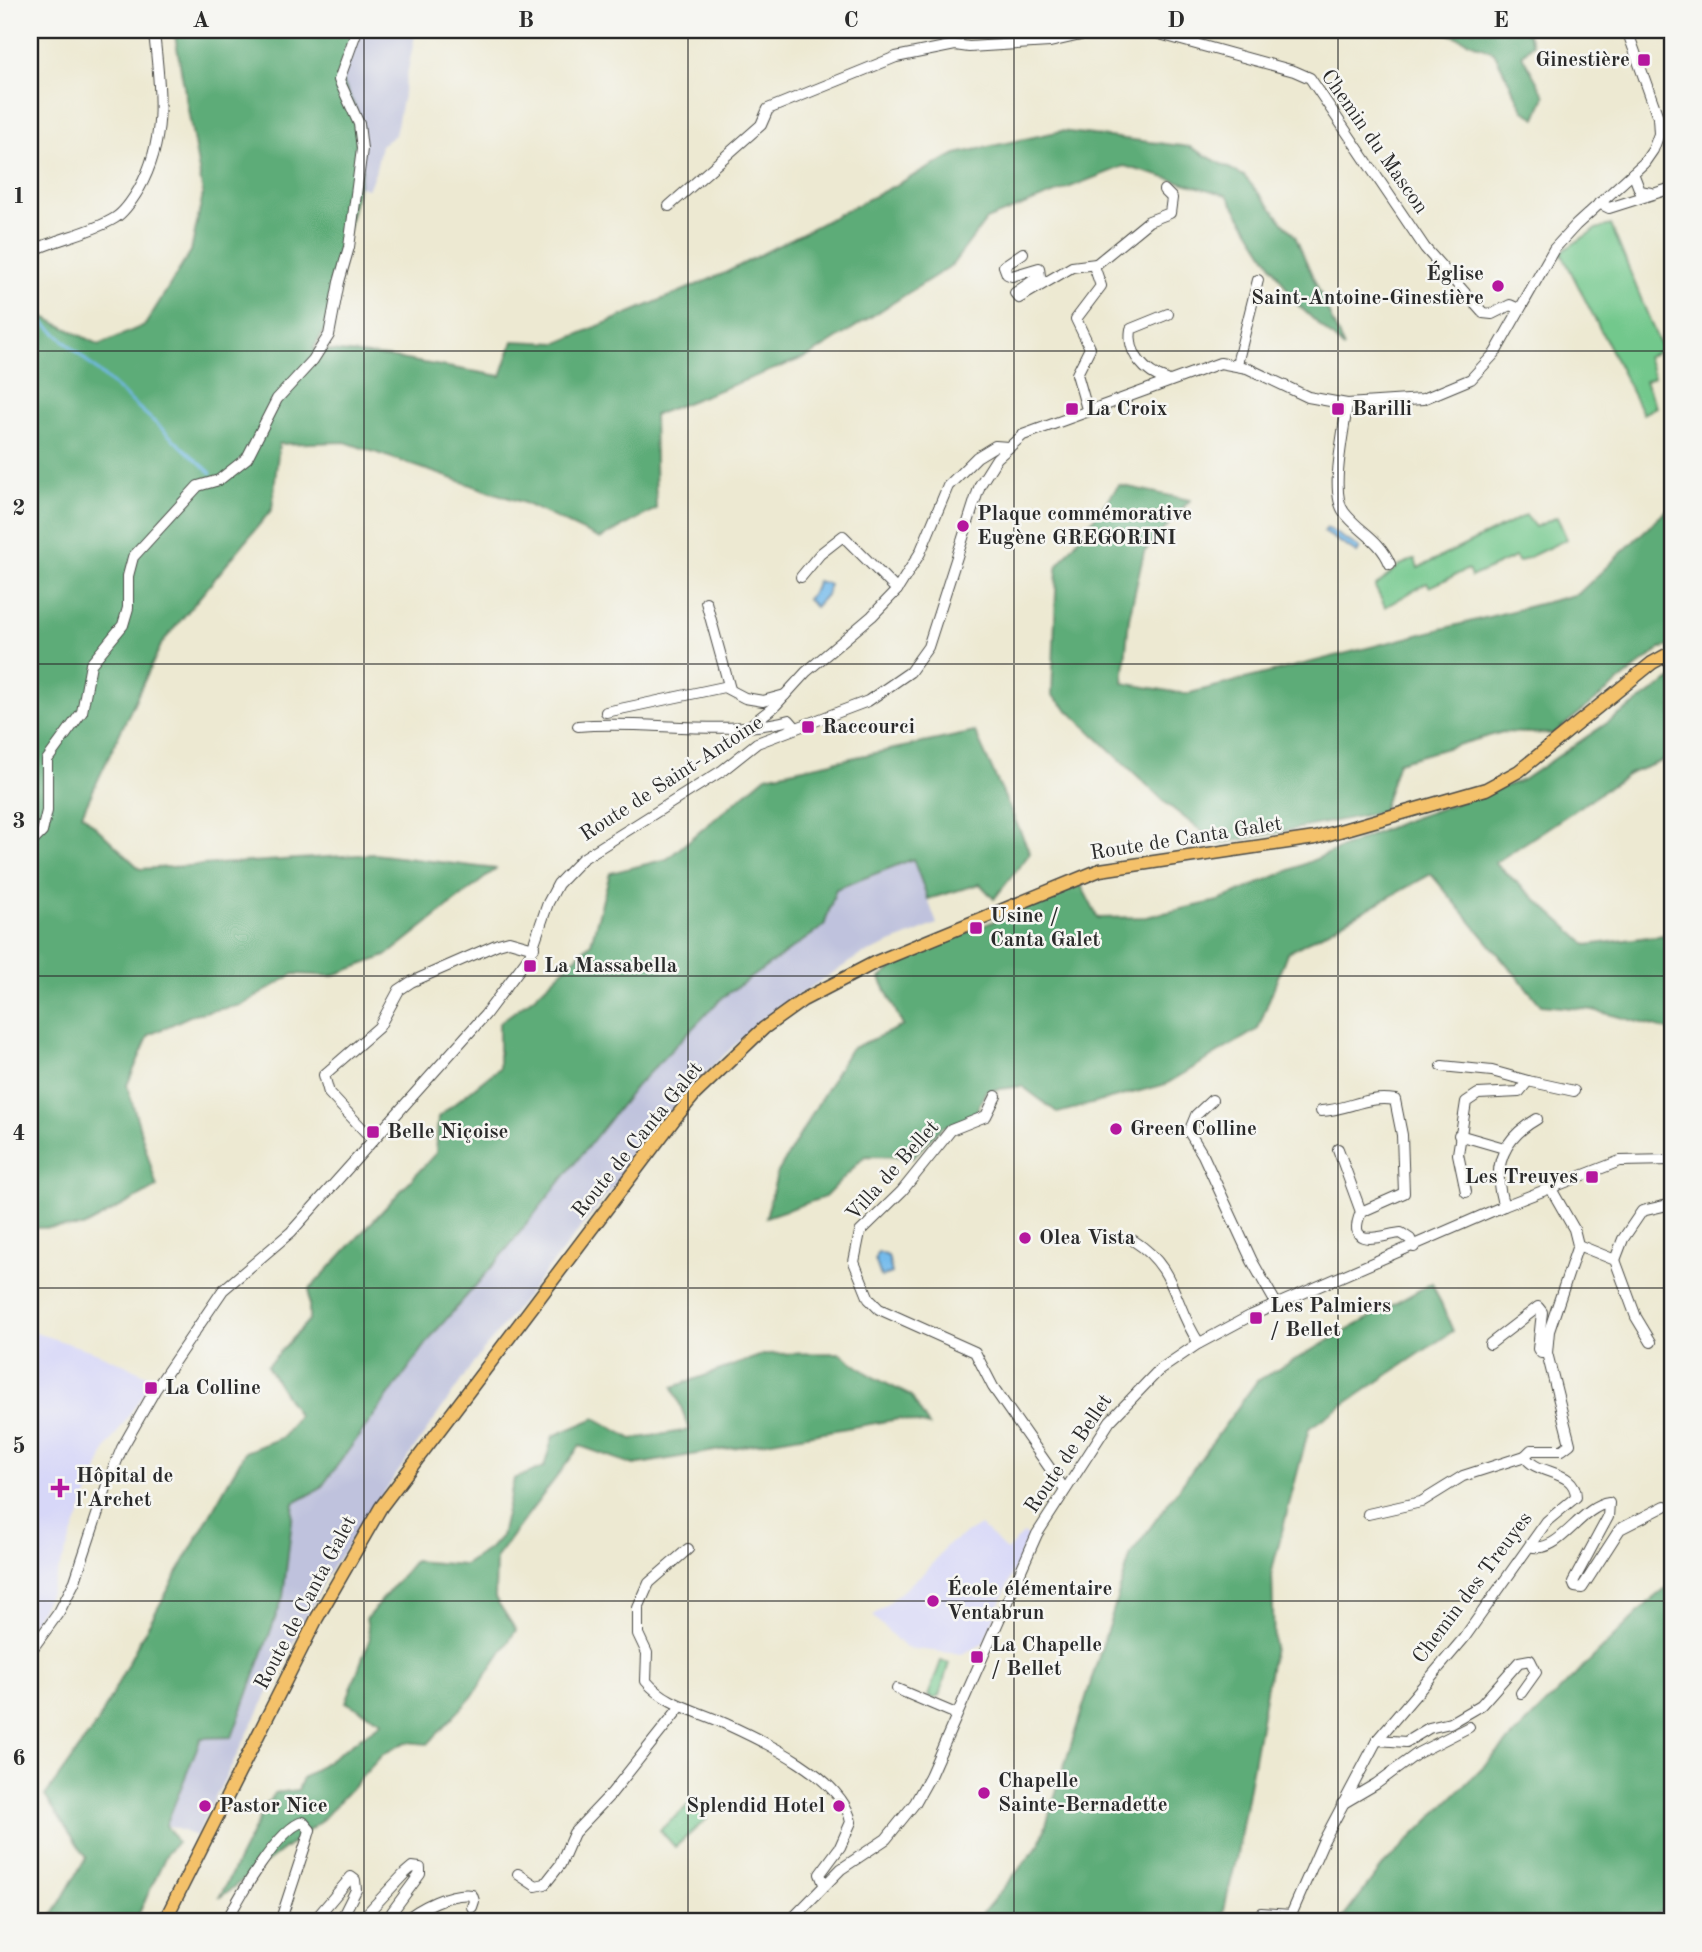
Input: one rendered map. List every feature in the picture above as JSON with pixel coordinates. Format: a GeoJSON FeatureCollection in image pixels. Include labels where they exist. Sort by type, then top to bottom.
{"type":"FeatureCollection","features":[{"type":"Feature","properties":{"kind":"main road","name":"Route de Canta Galet"},"geometry":{"type":"LineString","coordinates":[[164,1922],[317,1618],[381,1507],[676,1117],[695,1094],[764,1028],[803,1000],[874,963],[1081,876],[1124,865],[1315,838],[1486,789],[1519,771],[1652,663],[1672,652]]}},
{"type":"Feature","properties":{"kind":"street"},"geometry":{"type":"LineString","coordinates":[[30,252],[55,239],[94,229],[118,216],[135,197],[157,146],[161,121],[155,42],[151,30]]}},
{"type":"Feature","properties":{"kind":"street"},"geometry":{"type":"LineString","coordinates":[[30,844],[42,832],[47,811],[47,760],[82,712],[91,664],[123,625],[128,608],[128,576],[133,557],[198,486],[219,480],[247,458],[276,399],[313,360],[329,335],[349,247],[362,149],[359,124],[339,80],[357,30]]}},
{"type":"Feature","properties":{"kind":"street"},"geometry":{"type":"LineString","coordinates":[[1258,280],[1237,364],[1308,397],[1347,404],[1423,399],[1460,386],[1488,363],[1554,249],[1649,158],[1659,127],[1627,30]]}},
{"type":"Feature","properties":{"kind":"street","name":"Chemin du Mascon"},"geometry":{"type":"LineString","coordinates":[[669,206],[761,125],[768,109],[896,57],[955,45],[969,47],[1050,42],[1085,34],[1121,31],[1156,33],[1294,71],[1310,78],[1425,248],[1483,313],[1492,314],[1510,305],[1519,309]]}},
{"type":"Feature","properties":{"kind":"street"},"geometry":{"type":"LineString","coordinates":[[1633,173],[1640,191],[1651,194]]}},
{"type":"Feature","properties":{"kind":"street"},"geometry":{"type":"LineString","coordinates":[[1599,203],[1609,208],[1672,188]]}},
{"type":"Feature","properties":{"kind":"street"},"geometry":{"type":"LineString","coordinates":[[1023,253],[1004,266],[1007,274],[1012,276],[1039,268],[1040,276],[1015,293],[1019,298],[1072,267],[1096,264],[1149,222],[1170,214],[1172,198],[1164,190]]}},
{"type":"Feature","properties":{"kind":"street"},"geometry":{"type":"LineString","coordinates":[[1611,192],[1621,198],[1634,200]]}},
{"type":"Feature","properties":{"kind":"street"},"geometry":{"type":"LineString","coordinates":[[1087,409],[1077,374],[1090,348],[1076,319],[1101,286],[1094,266],[1096,264]]}},
{"type":"Feature","properties":{"kind":"street"},"geometry":{"type":"LineString","coordinates":[[1167,380],[1146,371],[1129,339],[1131,329],[1168,314]]}},
{"type":"Feature","properties":{"kind":"street","name":"Route de Saint-Antoine"},"geometry":{"type":"LineString","coordinates":[[30,1652],[68,1595],[114,1466],[149,1399],[223,1290],[291,1232],[485,1015],[534,948],[544,914],[558,884],[582,859],[723,769],[757,743],[882,694],[920,660],[928,648],[980,485],[987,471],[1008,447],[1037,427],[1220,363],[1237,364]]}},
{"type":"Feature","properties":{"kind":"street"},"geometry":{"type":"LineString","coordinates":[[1347,404],[1339,501],[1345,513],[1379,542],[1391,564]]}},
{"type":"Feature","properties":{"kind":"street"},"geometry":{"type":"LineString","coordinates":[[748,727],[789,693],[806,672],[872,616],[897,590],[920,553],[955,477],[995,446],[1008,447]]}},
{"type":"Feature","properties":{"kind":"street"},"geometry":{"type":"LineString","coordinates":[[801,577],[820,554],[843,536],[897,590]]}},
{"type":"Feature","properties":{"kind":"street"},"geometry":{"type":"LineString","coordinates":[[706,602],[730,688],[744,698],[763,701],[789,693]]}},
{"type":"Feature","properties":{"kind":"street"},"geometry":{"type":"LineString","coordinates":[[606,712],[652,700],[730,688]]}},
{"type":"Feature","properties":{"kind":"street"},"geometry":{"type":"LineString","coordinates":[[578,726],[619,723],[763,727],[789,720],[795,727]]}},
{"type":"Feature","properties":{"kind":"street"},"geometry":{"type":"LineString","coordinates":[[373,1140],[329,1093],[324,1075],[379,1027],[391,1010],[399,990],[411,982],[498,944],[509,941],[534,948]]}},
{"type":"Feature","properties":{"kind":"street"},"geometry":{"type":"LineString","coordinates":[[1442,1066],[1492,1071],[1574,1091]]}},
{"type":"Feature","properties":{"kind":"street"},"geometry":{"type":"LineString","coordinates":[[1466,1192],[1458,1154],[1466,1102],[1478,1094],[1519,1092],[1528,1081]]}},
{"type":"Feature","properties":{"kind":"street","name":"Villa de Bellet"},"geometry":{"type":"LineString","coordinates":[[996,1096],[986,1116],[951,1130],[902,1191],[860,1233],[854,1262],[869,1298],[878,1309],[975,1352],[993,1387],[1065,1490]]}},
{"type":"Feature","properties":{"kind":"street"},"geometry":{"type":"LineString","coordinates":[[1321,1111],[1335,1110],[1376,1097],[1395,1100],[1402,1135],[1404,1193],[1361,1212]]}},
{"type":"Feature","properties":{"kind":"street"},"geometry":{"type":"LineString","coordinates":[[1212,1100],[1196,1115],[1189,1132],[1203,1155],[1252,1261],[1277,1305]]}},
{"type":"Feature","properties":{"kind":"street"},"geometry":{"type":"LineString","coordinates":[[1504,1206],[1498,1190],[1497,1168],[1504,1148],[1520,1129],[1537,1119]]}},
{"type":"Feature","properties":{"kind":"street"},"geometry":{"type":"LineString","coordinates":[[1459,1135],[1504,1148]]}},
{"type":"Feature","properties":{"kind":"street"},"geometry":{"type":"LineString","coordinates":[[1338,1149],[1361,1212],[1357,1222],[1359,1232],[1375,1241],[1401,1233],[1410,1239],[1414,1247]]}},
{"type":"Feature","properties":{"kind":"street","name":"Route de Bellet"},"geometry":{"type":"LineString","coordinates":[[789,1922],[824,1884],[886,1839],[915,1803],[930,1776],[1032,1544],[1119,1410],[1158,1371],[1199,1343],[1277,1305],[1550,1187],[1620,1161],[1672,1160]]}},
{"type":"Feature","properties":{"kind":"street"},"geometry":{"type":"LineString","coordinates":[[1368,1514],[1420,1502],[1463,1476],[1525,1456],[1531,1450],[1562,1450],[1570,1444],[1547,1353],[1549,1331],[1578,1245],[1574,1229],[1550,1187]]}},
{"type":"Feature","properties":{"kind":"street"},"geometry":{"type":"LineString","coordinates":[[1651,1342],[1636,1317],[1615,1260],[1636,1216],[1642,1211],[1672,1203]]}},
{"type":"Feature","properties":{"kind":"street"},"geometry":{"type":"LineString","coordinates":[[1135,1241],[1166,1270],[1184,1317],[1199,1343]]}},
{"type":"Feature","properties":{"kind":"street"},"geometry":{"type":"LineString","coordinates":[[1578,1245],[1615,1260]]}},
{"type":"Feature","properties":{"kind":"street"},"geometry":{"type":"LineString","coordinates":[[1490,1344],[1538,1307],[1542,1312],[1538,1349],[1541,1353],[1547,1353]]}},
{"type":"Feature","properties":{"kind":"street","name":"Chemin des Treuyes"},"geometry":{"type":"LineString","coordinates":[[1261,1913],[1291,1915],[1341,1805],[1377,1740],[1464,1638],[1547,1521],[1574,1501],[1576,1493],[1564,1477],[1533,1465],[1525,1456]]}},
{"type":"Feature","properties":{"kind":"street"},"geometry":{"type":"LineString","coordinates":[[1530,1546],[1540,1549],[1549,1546],[1579,1519],[1609,1503],[1608,1517],[1573,1582],[1575,1587],[1583,1588],[1620,1529],[1665,1506]]}},
{"type":"Feature","properties":{"kind":"street"},"geometry":{"type":"LineString","coordinates":[[688,1549],[649,1583],[637,1613],[638,1634],[647,1653],[646,1681],[657,1694],[747,1734],[811,1771],[834,1791],[851,1822],[841,1846],[820,1874],[824,1884]]}},
{"type":"Feature","properties":{"kind":"street"},"geometry":{"type":"LineString","coordinates":[[1377,1740],[1406,1742],[1429,1728],[1450,1723],[1481,1705],[1519,1662],[1530,1660],[1536,1672],[1521,1693]]}},
{"type":"Feature","properties":{"kind":"street"},"geometry":{"type":"LineString","coordinates":[[897,1689],[956,1714]]}},
{"type":"Feature","properties":{"kind":"street"},"geometry":{"type":"LineString","coordinates":[[518,1874],[536,1886],[545,1884],[560,1865],[574,1833],[611,1794],[681,1706]]}},
{"type":"Feature","properties":{"kind":"street"},"geometry":{"type":"LineString","coordinates":[[1341,1805],[1376,1784],[1418,1753],[1469,1727]]}},
{"type":"Feature","properties":{"kind":"street"},"geometry":{"type":"LineString","coordinates":[[226,1922],[277,1842],[289,1829],[303,1822],[310,1830],[280,1922]]}},
{"type":"Feature","properties":{"kind":"street"},"geometry":{"type":"LineString","coordinates":[[359,1922],[405,1873],[412,1867],[420,1868],[421,1874],[393,1912],[394,1922]]}},
{"type":"Feature","properties":{"kind":"street"},"geometry":{"type":"LineString","coordinates":[[313,1922],[351,1877],[355,1880],[356,1890],[340,1922]]}},
{"type":"Feature","properties":{"kind":"street"},"geometry":{"type":"LineString","coordinates":[[403,1922],[420,1911],[459,1895],[472,1895],[472,1907]]}},
{"type":"Feature","properties":{"kind":"shaded area"},"geometry":{"type":"Polygon","coordinates":[[[362,30],[416,30],[395,135],[381,145],[375,173],[368,189],[358,186],[342,80],[362,30]]]}},
{"type":"Feature","properties":{"kind":"shaded area"},"geometry":{"type":"Polygon","coordinates":[[[913,859],[937,924],[859,956],[762,1019],[700,1078],[474,1362],[328,1574],[196,1836],[166,1825],[202,1738],[283,1597],[294,1503],[320,1489],[436,1331],[497,1261],[637,1085],[723,997],[824,926],[836,889],[913,859]]]}},
{"type":"Feature","properties":{"kind":"shaded area","name":"Hôpital de l'Archet"},"geometry":{"type":"Polygon","coordinates":[[[30,1331],[98,1353],[154,1378],[106,1449],[48,1597],[30,1627],[30,1331]]]}},
{"type":"Feature","properties":{"kind":"shaded area"},"geometry":{"type":"Polygon","coordinates":[[[980,1525],[1007,1551],[1023,1533],[1028,1537],[983,1644],[962,1654],[905,1648],[873,1616],[929,1568],[947,1545],[980,1525]]]}},
{"type":"Feature","properties":{"kind":"shaded area"},"geometry":{"type":"Polygon","coordinates":[[[1672,1903],[1672,1922],[1644,1922],[1672,1903]]]}},
{"type":"Feature","properties":{"kind":"green space"},"geometry":{"type":"Polygon","coordinates":[[[174,30],[362,30],[357,36],[342,80],[362,123],[362,169],[325,330],[313,349],[388,357],[501,376],[513,341],[558,343],[725,273],[956,154],[1061,131],[1190,147],[1244,176],[1295,236],[1344,348],[1296,303],[1227,195],[1124,166],[986,220],[952,265],[811,355],[654,415],[656,509],[600,539],[524,503],[345,442],[279,444],[272,509],[162,643],[82,814],[140,869],[374,854],[496,869],[386,956],[331,976],[294,974],[242,1005],[194,1014],[149,1035],[127,1085],[157,1187],[83,1227],[30,1228],[30,310],[99,345],[145,325],[191,251],[203,194],[174,30]]]}},
{"type":"Feature","properties":{"kind":"green space"},"geometry":{"type":"Polygon","coordinates":[[[1440,30],[1526,30],[1533,44],[1522,55],[1545,96],[1536,118],[1524,111],[1494,52],[1440,30]]]}},
{"type":"Feature","properties":{"kind":"green space"},"geometry":{"type":"Polygon","coordinates":[[[1611,225],[1662,350],[1647,357],[1654,377],[1645,381],[1656,407],[1643,414],[1561,252],[1596,229],[1611,225]]]}},
{"type":"Feature","properties":{"kind":"green space"},"geometry":{"type":"Polygon","coordinates":[[[1119,485],[1190,500],[1144,552],[1129,618],[1123,683],[1186,694],[1578,594],[1672,505],[1672,645],[1660,649],[1553,734],[1503,732],[1398,762],[1382,812],[1218,844],[1167,804],[1052,695],[1057,567],[1119,485]]]}},
{"type":"Feature","properties":{"kind":"green space"},"geometry":{"type":"Polygon","coordinates":[[[1526,515],[1535,527],[1557,517],[1567,539],[1519,562],[1515,557],[1471,577],[1468,569],[1430,587],[1427,583],[1385,607],[1375,587],[1400,565],[1415,559],[1418,568],[1526,515]]]}},
{"type":"Feature","properties":{"kind":"green space"},"geometry":{"type":"Polygon","coordinates":[[[1672,679],[1672,757],[1629,774],[1495,863],[1587,945],[1672,934],[1672,1031],[1593,1010],[1541,1005],[1431,874],[1287,953],[1258,1029],[1166,1084],[1058,1113],[1022,1086],[986,1091],[973,1118],[942,1127],[913,1157],[865,1156],[825,1197],[766,1217],[777,1174],[850,1049],[903,1026],[880,978],[905,958],[1081,885],[1098,918],[1146,917],[1218,901],[1402,822],[1523,780],[1672,679]]]}},
{"type":"Feature","properties":{"kind":"green space"},"geometry":{"type":"Polygon","coordinates":[[[975,732],[1030,853],[994,899],[980,884],[928,899],[913,859],[836,889],[824,926],[723,997],[637,1085],[497,1261],[436,1331],[320,1489],[294,1503],[283,1597],[232,1737],[201,1738],[166,1825],[177,1842],[167,1853],[135,1922],[49,1922],[86,1857],[45,1796],[98,1722],[139,1642],[245,1452],[283,1437],[298,1415],[267,1366],[309,1320],[309,1290],[436,1153],[438,1117],[499,1068],[499,1023],[534,997],[591,943],[610,873],[667,859],[766,776],[975,732]]]}},
{"type":"Feature","properties":{"kind":"green space"},"geometry":{"type":"Polygon","coordinates":[[[1432,1283],[1453,1331],[1309,1428],[1272,1570],[1274,1647],[1236,1860],[1221,1922],[975,1922],[1040,1844],[1131,1554],[1257,1381],[1432,1283]]]}},
{"type":"Feature","properties":{"kind":"green space"},"geometry":{"type":"Polygon","coordinates":[[[840,1353],[873,1377],[911,1396],[929,1426],[899,1419],[634,1465],[580,1446],[496,1557],[495,1598],[516,1630],[472,1697],[428,1744],[406,1742],[383,1754],[319,1823],[219,1898],[266,1805],[275,1793],[298,1790],[303,1778],[383,1722],[346,1702],[370,1638],[366,1619],[414,1561],[464,1565],[490,1548],[501,1536],[514,1479],[544,1467],[553,1436],[595,1418],[632,1439],[690,1430],[673,1387],[765,1354],[840,1353]]]}},
{"type":"Feature","properties":{"kind":"green space"},"geometry":{"type":"Polygon","coordinates":[[[1672,1583],[1672,1903],[1644,1922],[1340,1922],[1382,1867],[1651,1600],[1672,1583]]]}},
{"type":"Feature","properties":{"kind":"green space"},"geometry":{"type":"Polygon","coordinates":[[[941,1661],[949,1663],[939,1696],[934,1699],[928,1696],[941,1661]]]}},
{"type":"Feature","properties":{"kind":"green space"},"geometry":{"type":"Polygon","coordinates":[[[692,1802],[707,1819],[675,1847],[660,1830],[692,1802]]]}},
{"type":"Feature","properties":{"kind":"water"},"geometry":{"type":"Polygon","coordinates":[[[1327,528],[1360,548],[1357,553],[1324,532],[1327,528]]]}},
{"type":"Feature","properties":{"kind":"water"},"geometry":{"type":"Polygon","coordinates":[[[817,581],[829,584],[826,595],[815,607],[807,599],[815,589],[817,581]]]}},
{"type":"Feature","properties":{"kind":"water"},"geometry":{"type":"Polygon","coordinates":[[[878,1252],[888,1256],[892,1273],[881,1277],[875,1259],[878,1252]]]}},
{"type":"Feature","properties":{"kind":"waterway"},"geometry":{"type":"LineString","coordinates":[[30,310],[211,473]]}},
{"type":"Feature","properties":{"kind":"place","name":"Ginestière"},"geometry":{"type":"Point","coordinates":[1644,60]}},
{"type":"Feature","properties":{"kind":"place","name":"Église Saint-Antoine-Ginestière"},"geometry":{"type":"Point","coordinates":[1498,286]}},
{"type":"Feature","properties":{"kind":"place","name":"La Croix"},"geometry":{"type":"Point","coordinates":[1072,409]}},
{"type":"Feature","properties":{"kind":"place","name":"Barilli"},"geometry":{"type":"Point","coordinates":[1338,409]}},
{"type":"Feature","properties":{"kind":"place","name":"Plaque commémorative Eugène GREGORINI"},"geometry":{"type":"Point","coordinates":[963,526]}},
{"type":"Feature","properties":{"kind":"place","name":"Raccourci"},"geometry":{"type":"Point","coordinates":[808,727]}},
{"type":"Feature","properties":{"kind":"place","name":"Usine / Canta Galet"},"geometry":{"type":"Point","coordinates":[976,928]}},
{"type":"Feature","properties":{"kind":"place","name":"La Massabella"},"geometry":{"type":"Point","coordinates":[530,966]}},
{"type":"Feature","properties":{"kind":"place","name":"Green Colline"},"geometry":{"type":"Point","coordinates":[1116,1129]}},
{"type":"Feature","properties":{"kind":"place","name":"Belle Niçoise"},"geometry":{"type":"Point","coordinates":[373,1132]}},
{"type":"Feature","properties":{"kind":"place","name":"Les Treuyes"},"geometry":{"type":"Point","coordinates":[1592,1177]}},
{"type":"Feature","properties":{"kind":"place","name":"Olea Vista"},"geometry":{"type":"Point","coordinates":[1025,1238]}},
{"type":"Feature","properties":{"kind":"place","name":"Les Palmiers / Bellet"},"geometry":{"type":"Point","coordinates":[1256,1318]}},
{"type":"Feature","properties":{"kind":"place","name":"La Colline"},"geometry":{"type":"Point","coordinates":[151,1388]}},
{"type":"Feature","properties":{"kind":"place","name":"Hôpital de l'Archet"},"geometry":{"type":"Point","coordinates":[60,1488]}},
{"type":"Feature","properties":{"kind":"place","name":"École élémentaire Ventabrun"},"geometry":{"type":"Point","coordinates":[933,1601]}},
{"type":"Feature","properties":{"kind":"place","name":"La Chapelle / Bellet"},"geometry":{"type":"Point","coordinates":[977,1657]}},
{"type":"Feature","properties":{"kind":"place","name":"Chapelle Sainte-Bernadette"},"geometry":{"type":"Point","coordinates":[984,1793]}},
{"type":"Feature","properties":{"kind":"place","name":"Pastor Nice"},"geometry":{"type":"Point","coordinates":[205,1806]}},
{"type":"Feature","properties":{"kind":"place","name":"Splendid Hotel"},"geometry":{"type":"Point","coordinates":[839,1806]}}]}
